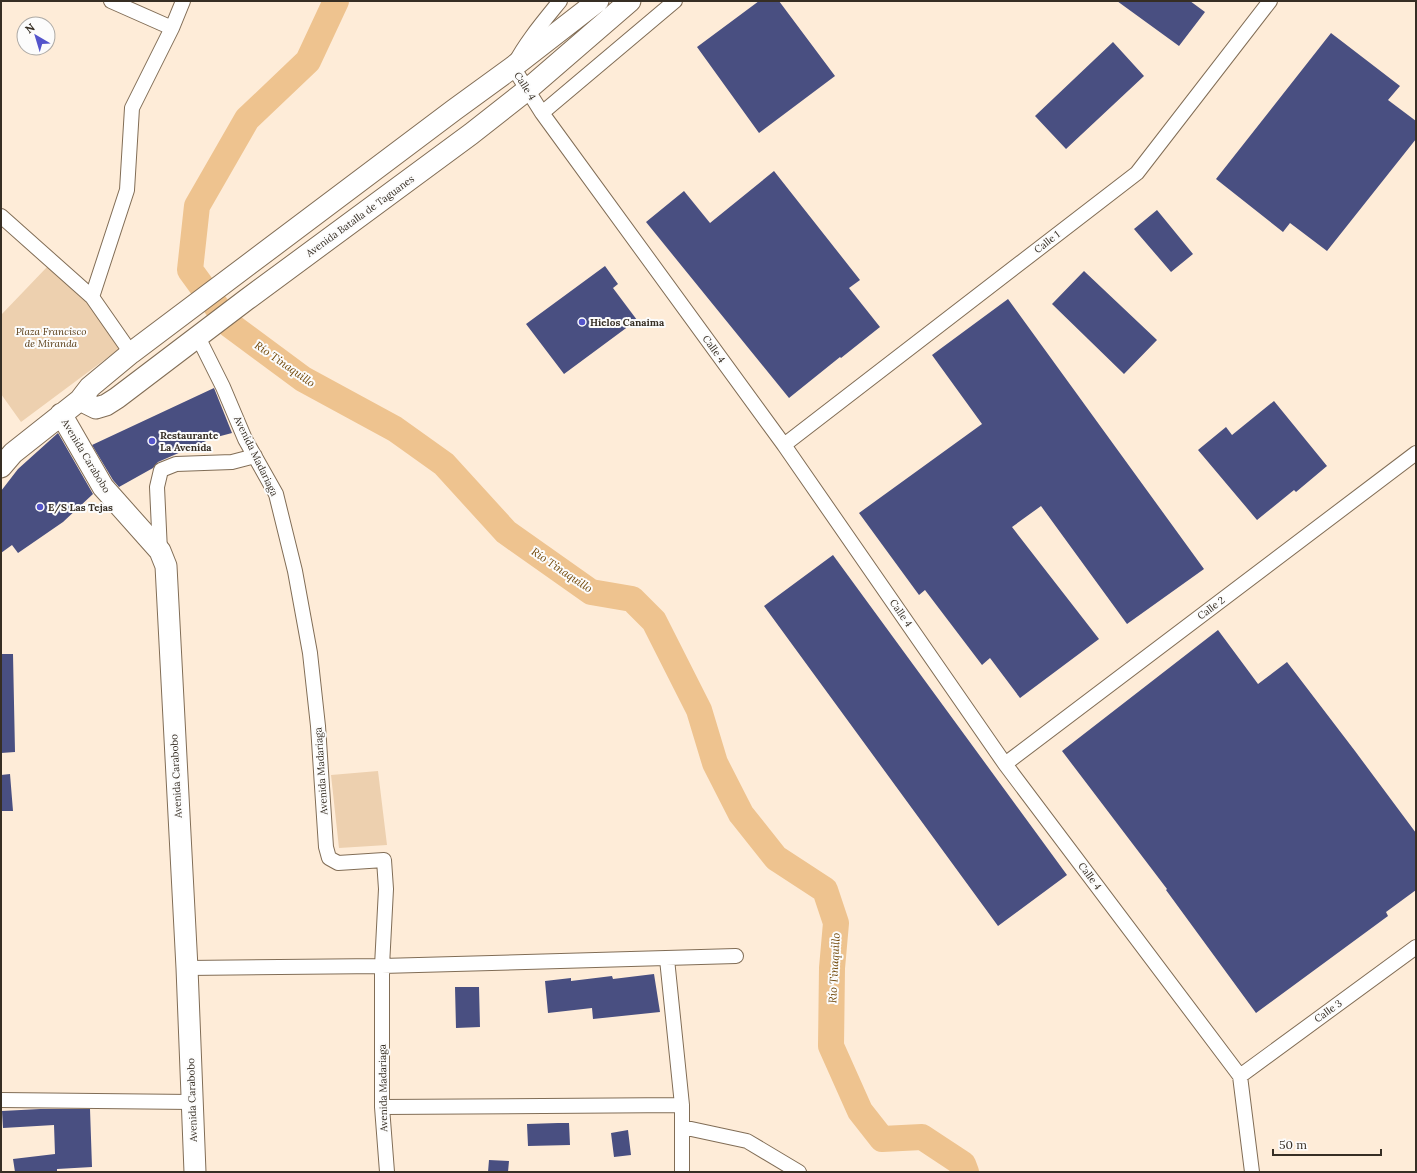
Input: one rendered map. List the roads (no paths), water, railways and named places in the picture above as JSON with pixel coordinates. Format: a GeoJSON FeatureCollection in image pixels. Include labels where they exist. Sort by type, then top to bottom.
{"type":"FeatureCollection","features":[{"type":"Feature","properties":{"kind":"street"},"geometry":{"type":"LineString","coordinates":[[111,1],[172,28]]}},
{"type":"Feature","properties":{"kind":"street"},"geometry":{"type":"LineString","coordinates":[[92,297],[127,190],[132,108],[172,28],[183,1]]}},
{"type":"Feature","properties":{"kind":"street"},"geometry":{"type":"LineString","coordinates":[[513,67],[522,50],[560,1]]}},
{"type":"Feature","properties":{"kind":"street"},"geometry":{"type":"LineString","coordinates":[[1,467],[12,453],[80,400],[90,387],[131,353],[513,67],[598,1]]}},
{"type":"Feature","properties":{"kind":"street","name":"Avenida Batalla de Taguanes"},"geometry":{"type":"LineString","coordinates":[[80,400],[96,408],[106,405],[117,398],[246,300],[471,134],[527,90],[630,1]]}},
{"type":"Feature","properties":{"kind":"street"},"geometry":{"type":"LineString","coordinates":[[542,113],[675,1]]}},
{"type":"Feature","properties":{"kind":"street","name":"Calle 1"},"geometry":{"type":"LineString","coordinates":[[784,444],[1137,173],[1270,1]]}},
{"type":"Feature","properties":{"kind":"street","name":"Calle 4"},"geometry":{"type":"LineString","coordinates":[[513,67],[542,113],[784,444],[1005,764],[1240,1076],[1252,1172]]}},
{"type":"Feature","properties":{"kind":"street"},"geometry":{"type":"LineString","coordinates":[[1,216],[92,297],[131,353]]}},
{"type":"Feature","properties":{"kind":"street","name":"Avenida Madariaga"},"geometry":{"type":"LineString","coordinates":[[203,334],[245,439],[276,494],[295,571],[310,653],[318,726],[326,847],[329,858],[338,863],[384,860],[386,889],[382,966],[382,1107],[386,1172]]}},
{"type":"Feature","properties":{"kind":"street","name":"Avenida Carabobo"},"geometry":{"type":"LineString","coordinates":[[61,414],[103,487],[160,551],[166,566],[187,968],[195,1172]]}},
{"type":"Feature","properties":{"kind":"street","name":"Calle 2"},"geometry":{"type":"LineString","coordinates":[[1005,764],[1416,453]]}},
{"type":"Feature","properties":{"kind":"street"},"geometry":{"type":"LineString","coordinates":[[160,551],[157,488],[161,470],[176,464],[232,462],[255,456]]}},
{"type":"Feature","properties":{"kind":"street","name":"Calle 3"},"geometry":{"type":"LineString","coordinates":[[1240,1076],[1416,947]]}},
{"type":"Feature","properties":{"kind":"street"},"geometry":{"type":"LineString","coordinates":[[187,968],[382,966],[736,956]]}},
{"type":"Feature","properties":{"kind":"street"},"geometry":{"type":"LineString","coordinates":[[667,959],[682,1105],[682,1172]]}},
{"type":"Feature","properties":{"kind":"street"},"geometry":{"type":"LineString","coordinates":[[1,1100],[192,1102]]}},
{"type":"Feature","properties":{"kind":"street"},"geometry":{"type":"LineString","coordinates":[[382,1107],[682,1105]]}},
{"type":"Feature","properties":{"kind":"street"},"geometry":{"type":"LineString","coordinates":[[682,1127],[747,1141],[798,1172]]}},
{"type":"Feature","properties":{"kind":"waterway","name":"Río Tinaquillo"},"geometry":{"type":"LineString","coordinates":[[336,1],[308,61],[247,119],[197,206],[190,270],[230,325],[303,379],[395,429],[444,464],[506,532],[591,592],[632,599],[654,621],[699,710],[715,763],[741,814],[776,858],[825,890],[836,923],[832,968],[831,1046],[860,1111],[882,1139],[922,1137],[963,1164],[966,1172]]}},
{"type":"Feature","properties":{"kind":"place","name":"Hielos Canaima"},"geometry":{"type":"Point","coordinates":[582,322]}},
{"type":"Feature","properties":{"kind":"place","name":"Restaurante La Avenida"},"geometry":{"type":"Point","coordinates":[152,441]}},
{"type":"Feature","properties":{"kind":"place","name":"E/S Las Tejas"},"geometry":{"type":"Point","coordinates":[40,507]}},
{"type":"Feature","properties":{"kind":"park label","name":"Plaza Francisco de Miranda"},"geometry":{"type":"Point","coordinates":[51,336]}}]}
